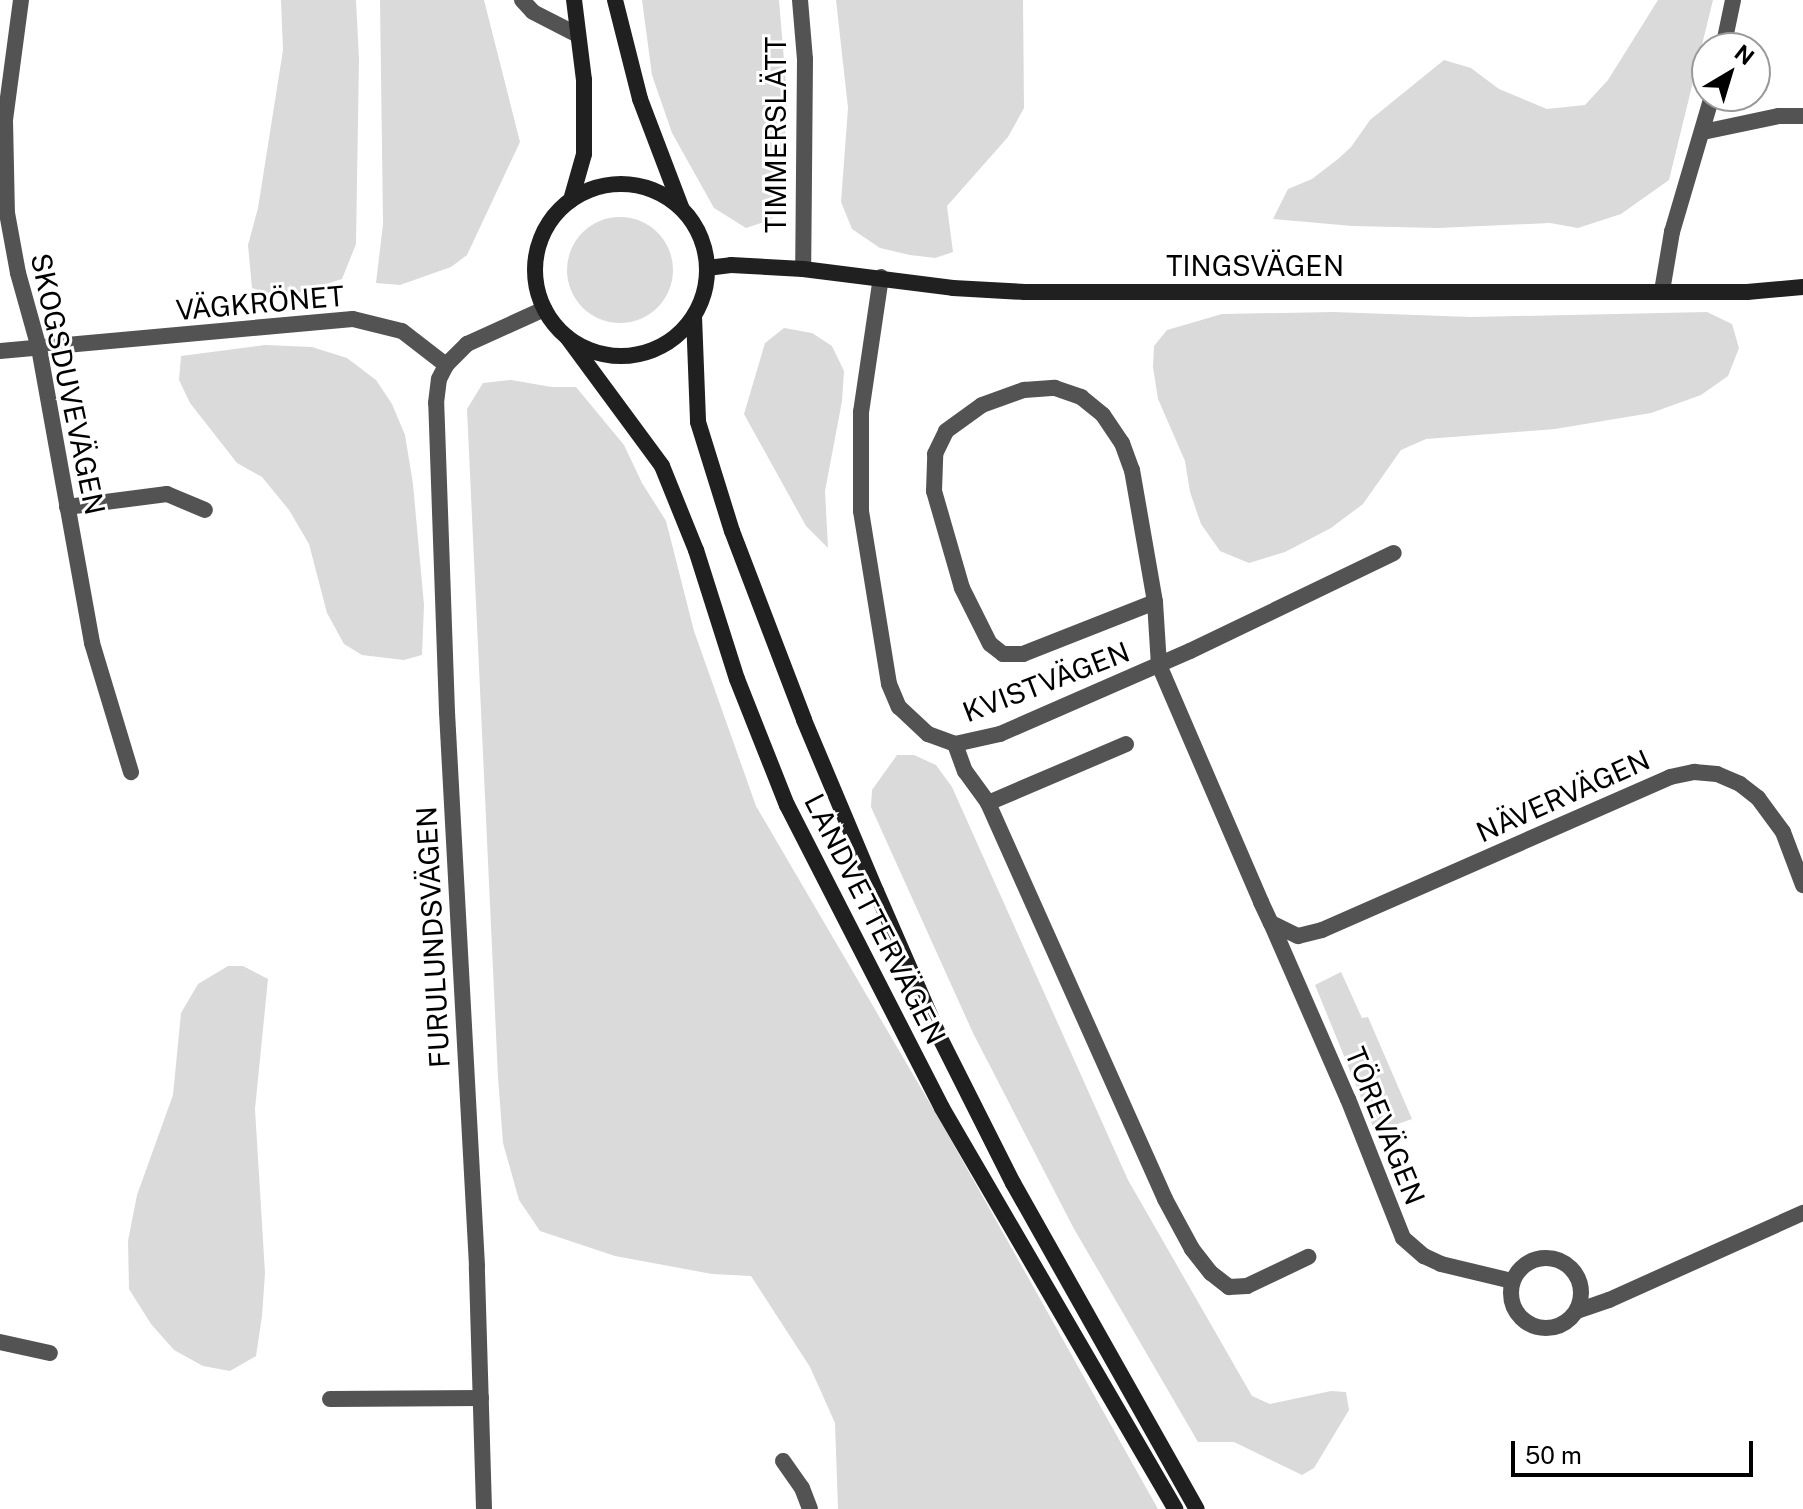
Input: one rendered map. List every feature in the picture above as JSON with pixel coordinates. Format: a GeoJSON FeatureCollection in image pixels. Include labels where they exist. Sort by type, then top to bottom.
{"type":"FeatureCollection","features":[{"type":"Feature","properties":{"kind":"street","name":"SKOGSDUVEVÄGEN"},"geometry":{"type":"LineString","coordinates":[[21,0],[5,120],[7,213],[18,273],[39,348],[92,643],[131,772]]}},
{"type":"Feature","properties":{"kind":"street"},"geometry":{"type":"LineString","coordinates":[[522,0],[533,12],[576,34]]}},
{"type":"Feature","properties":{"kind":"street"},"geometry":{"type":"LineString","coordinates":[[571,200],[584,154],[584,80],[574,0]]}},
{"type":"Feature","properties":{"kind":"street"},"geometry":{"type":"LineString","coordinates":[[615,0],[640,99],[681,209]]}},
{"type":"Feature","properties":{"kind":"street","name":"TIMMERSLÄTT"},"geometry":{"type":"LineString","coordinates":[[800,0],[805,59],[803,269]]}},
{"type":"Feature","properties":{"kind":"street"},"geometry":{"type":"LineString","coordinates":[[1726,32],[1733,0]]}},
{"type":"Feature","properties":{"kind":"street"},"geometry":{"type":"LineString","coordinates":[[1662,291],[1672,232],[1708,112]]}},
{"type":"Feature","properties":{"kind":"street"},"geometry":{"type":"LineString","coordinates":[[1703,132],[1779,116],[1803,116]]}},
{"type":"Feature","properties":{"kind":"street"},"geometry":{"type":"LineString","coordinates":[[628,184],[657,192],[681,209],[698,230],[707,268],[703,298],[694,316],[675,338],[635,355],[606,355],[567,337],[544,309],[533,282],[539,245],[548,225],[571,200],[598,187],[628,184]]}},
{"type":"Feature","properties":{"kind":"street","name":"TINGSVÄGEN"},"geometry":{"type":"LineString","coordinates":[[707,268],[731,265],[803,269],[953,288],[1025,292],[1747,292],[1803,287]]}},
{"type":"Feature","properties":{"kind":"street","name":"KVISTVÄGEN"},"geometry":{"type":"LineString","coordinates":[[881,277],[865,377],[860,445],[861,511],[889,684],[899,707],[928,734],[955,744],[1000,734],[1159,665],[1394,553]]}},
{"type":"Feature","properties":{"kind":"street"},"geometry":{"type":"LineString","coordinates":[[446,365],[467,344],[544,309]]}},
{"type":"Feature","properties":{"kind":"street","name":"LANDVETTERVÄGEN"},"geometry":{"type":"LineString","coordinates":[[694,316],[698,422],[732,531],[870,877],[939,1036],[1013,1183],[1076,1300],[1197,1509]]}},
{"type":"Feature","properties":{"kind":"street","name":"VÄGKRÖNET"},"geometry":{"type":"LineString","coordinates":[[0,351],[353,319],[402,331],[446,365]]}},
{"type":"Feature","properties":{"kind":"street","name":"LANDVETTERVÄGEN"},"geometry":{"type":"LineString","coordinates":[[567,337],[662,466],[696,550],[737,679],[794,818],[942,1108],[1175,1509]]}},
{"type":"Feature","properties":{"kind":"street","name":"FURULUNDSVÄGEN"},"geometry":{"type":"LineString","coordinates":[[446,365],[439,379],[436,403],[447,712],[484,1509]]}},
{"type":"Feature","properties":{"kind":"street"},"geometry":{"type":"LineString","coordinates":[[1055,388],[1081,397],[1103,415],[1122,443],[1132,470],[1155,602],[1023,654],[1003,654],[990,644],[962,588],[934,491],[935,454],[946,431],[982,405],[1024,390],[1055,388]]}},
{"type":"Feature","properties":{"kind":"street"},"geometry":{"type":"LineString","coordinates":[[67,507],[167,494],[205,510]]}},
{"type":"Feature","properties":{"kind":"street","name":"TÖREVÄGEN"},"geometry":{"type":"LineString","coordinates":[[1155,602],[1159,665],[1403,1238],[1424,1256],[1441,1264],[1512,1281]]}},
{"type":"Feature","properties":{"kind":"street"},"geometry":{"type":"LineString","coordinates":[[955,744],[965,771],[988,803],[1165,1199],[1192,1249],[1211,1273],[1229,1287],[1247,1286],[1308,1257]]}},
{"type":"Feature","properties":{"kind":"street"},"geometry":{"type":"LineString","coordinates":[[988,803],[1126,744]]}},
{"type":"Feature","properties":{"kind":"street","name":"NÄVERVÄGEN"},"geometry":{"type":"LineString","coordinates":[[1271,923],[1298,936],[1322,930],[1670,777],[1694,772],[1717,774],[1740,784],[1758,798],[1783,832],[1803,885]]}},
{"type":"Feature","properties":{"kind":"street"},"geometry":{"type":"LineString","coordinates":[[1577,1311],[1581,1297],[1580,1282],[1561,1260],[1546,1257],[1532,1260],[1520,1268],[1512,1281],[1513,1307],[1532,1326],[1558,1326],[1577,1311],[1609,1300],[1803,1213]]}},
{"type":"Feature","properties":{"kind":"street"},"geometry":{"type":"LineString","coordinates":[[0,1342],[50,1353]]}},
{"type":"Feature","properties":{"kind":"street"},"geometry":{"type":"LineString","coordinates":[[330,1399],[481,1398]]}},
{"type":"Feature","properties":{"kind":"street"},"geometry":{"type":"LineString","coordinates":[[783,1461],[802,1488],[810,1509]]}},
{"type":"Feature","properties":{"kind":"shaded area"},"geometry":{"type":"Polygon","coordinates":[[[281,0],[356,0],[359,59],[356,244],[342,279],[282,298],[252,288],[248,245],[258,208],[283,50],[281,0]]]}},
{"type":"Feature","properties":{"kind":"shaded area"},"geometry":{"type":"Polygon","coordinates":[[[380,0],[484,0],[520,142],[467,255],[451,267],[400,285],[376,283],[383,224],[380,0]]]}},
{"type":"Feature","properties":{"kind":"shaded area"},"geometry":{"type":"Polygon","coordinates":[[[642,0],[779,0],[787,97],[785,134],[789,189],[785,203],[770,220],[746,228],[714,208],[672,133],[652,75],[642,0]]]}},
{"type":"Feature","properties":{"kind":"shaded area"},"geometry":{"type":"Polygon","coordinates":[[[836,0],[1023,0],[1024,108],[1008,137],[947,206],[953,252],[935,258],[910,255],[880,248],[852,229],[841,202],[848,108],[836,0]]]}},
{"type":"Feature","properties":{"kind":"shaded area"},"geometry":{"type":"Polygon","coordinates":[[[1658,0],[1713,0],[1705,32],[1691,32],[1691,90],[1669,180],[1621,214],[1578,228],[1550,223],[1438,228],[1352,226],[1273,219],[1288,189],[1312,179],[1338,159],[1351,147],[1370,120],[1444,60],[1471,68],[1499,89],[1547,109],[1585,105],[1608,80],[1658,0]]]}},
{"type":"Feature","properties":{"kind":"shaded area"},"geometry":{"type":"Polygon","coordinates":[[[620,217],[640,221],[658,232],[669,250],[673,270],[669,290],[658,308],[640,319],[620,323],[600,319],[582,308],[571,290],[567,270],[571,250],[582,232],[600,221],[620,217]]]}},
{"type":"Feature","properties":{"kind":"shaded area"},"geometry":{"type":"Polygon","coordinates":[[[1333,312],[1471,317],[1707,312],[1732,324],[1739,348],[1728,376],[1701,395],[1651,413],[1555,429],[1426,439],[1401,450],[1363,504],[1331,528],[1285,552],[1249,563],[1220,551],[1201,524],[1190,492],[1185,461],[1158,399],[1153,367],[1154,346],[1167,330],[1222,314],[1333,312]]]}},
{"type":"Feature","properties":{"kind":"shaded area"},"geometry":{"type":"Polygon","coordinates":[[[784,328],[812,333],[832,346],[844,371],[842,401],[825,491],[828,548],[806,526],[744,414],[765,343],[784,328]]]}},
{"type":"Feature","properties":{"kind":"shaded area"},"geometry":{"type":"Polygon","coordinates":[[[265,345],[312,347],[347,358],[376,380],[392,404],[405,435],[413,484],[424,605],[422,655],[404,660],[362,655],[344,644],[327,613],[309,544],[289,510],[262,477],[237,463],[190,403],[179,380],[181,356],[265,345]]]}},
{"type":"Feature","properties":{"kind":"shaded area"},"geometry":{"type":"Polygon","coordinates":[[[511,380],[552,387],[576,387],[624,445],[642,483],[666,521],[694,631],[756,806],[942,1124],[1158,1509],[838,1509],[835,1423],[810,1367],[751,1276],[712,1274],[615,1256],[540,1231],[519,1200],[503,1143],[498,1077],[467,409],[483,383],[511,380]]]}},
{"type":"Feature","properties":{"kind":"shaded area"},"geometry":{"type":"Polygon","coordinates":[[[897,755],[914,755],[936,765],[952,787],[1128,1180],[1252,1396],[1270,1404],[1331,1391],[1346,1392],[1349,1410],[1314,1468],[1302,1475],[1234,1442],[1198,1442],[1073,1227],[973,1033],[871,807],[872,790],[897,755]]]}},
{"type":"Feature","properties":{"kind":"shaded area"},"geometry":{"type":"Polygon","coordinates":[[[228,966],[243,966],[268,979],[255,1109],[265,1273],[262,1316],[256,1356],[230,1371],[203,1366],[174,1350],[151,1324],[129,1289],[128,1241],[137,1195],[173,1095],[181,1013],[198,984],[228,966]]]}},
{"type":"Feature","properties":{"kind":"shaded area"},"geometry":{"type":"Polygon","coordinates":[[[1341,972],[1362,1018],[1368,1017],[1412,1119],[1375,1132],[1315,985],[1341,972]]]}}]}
